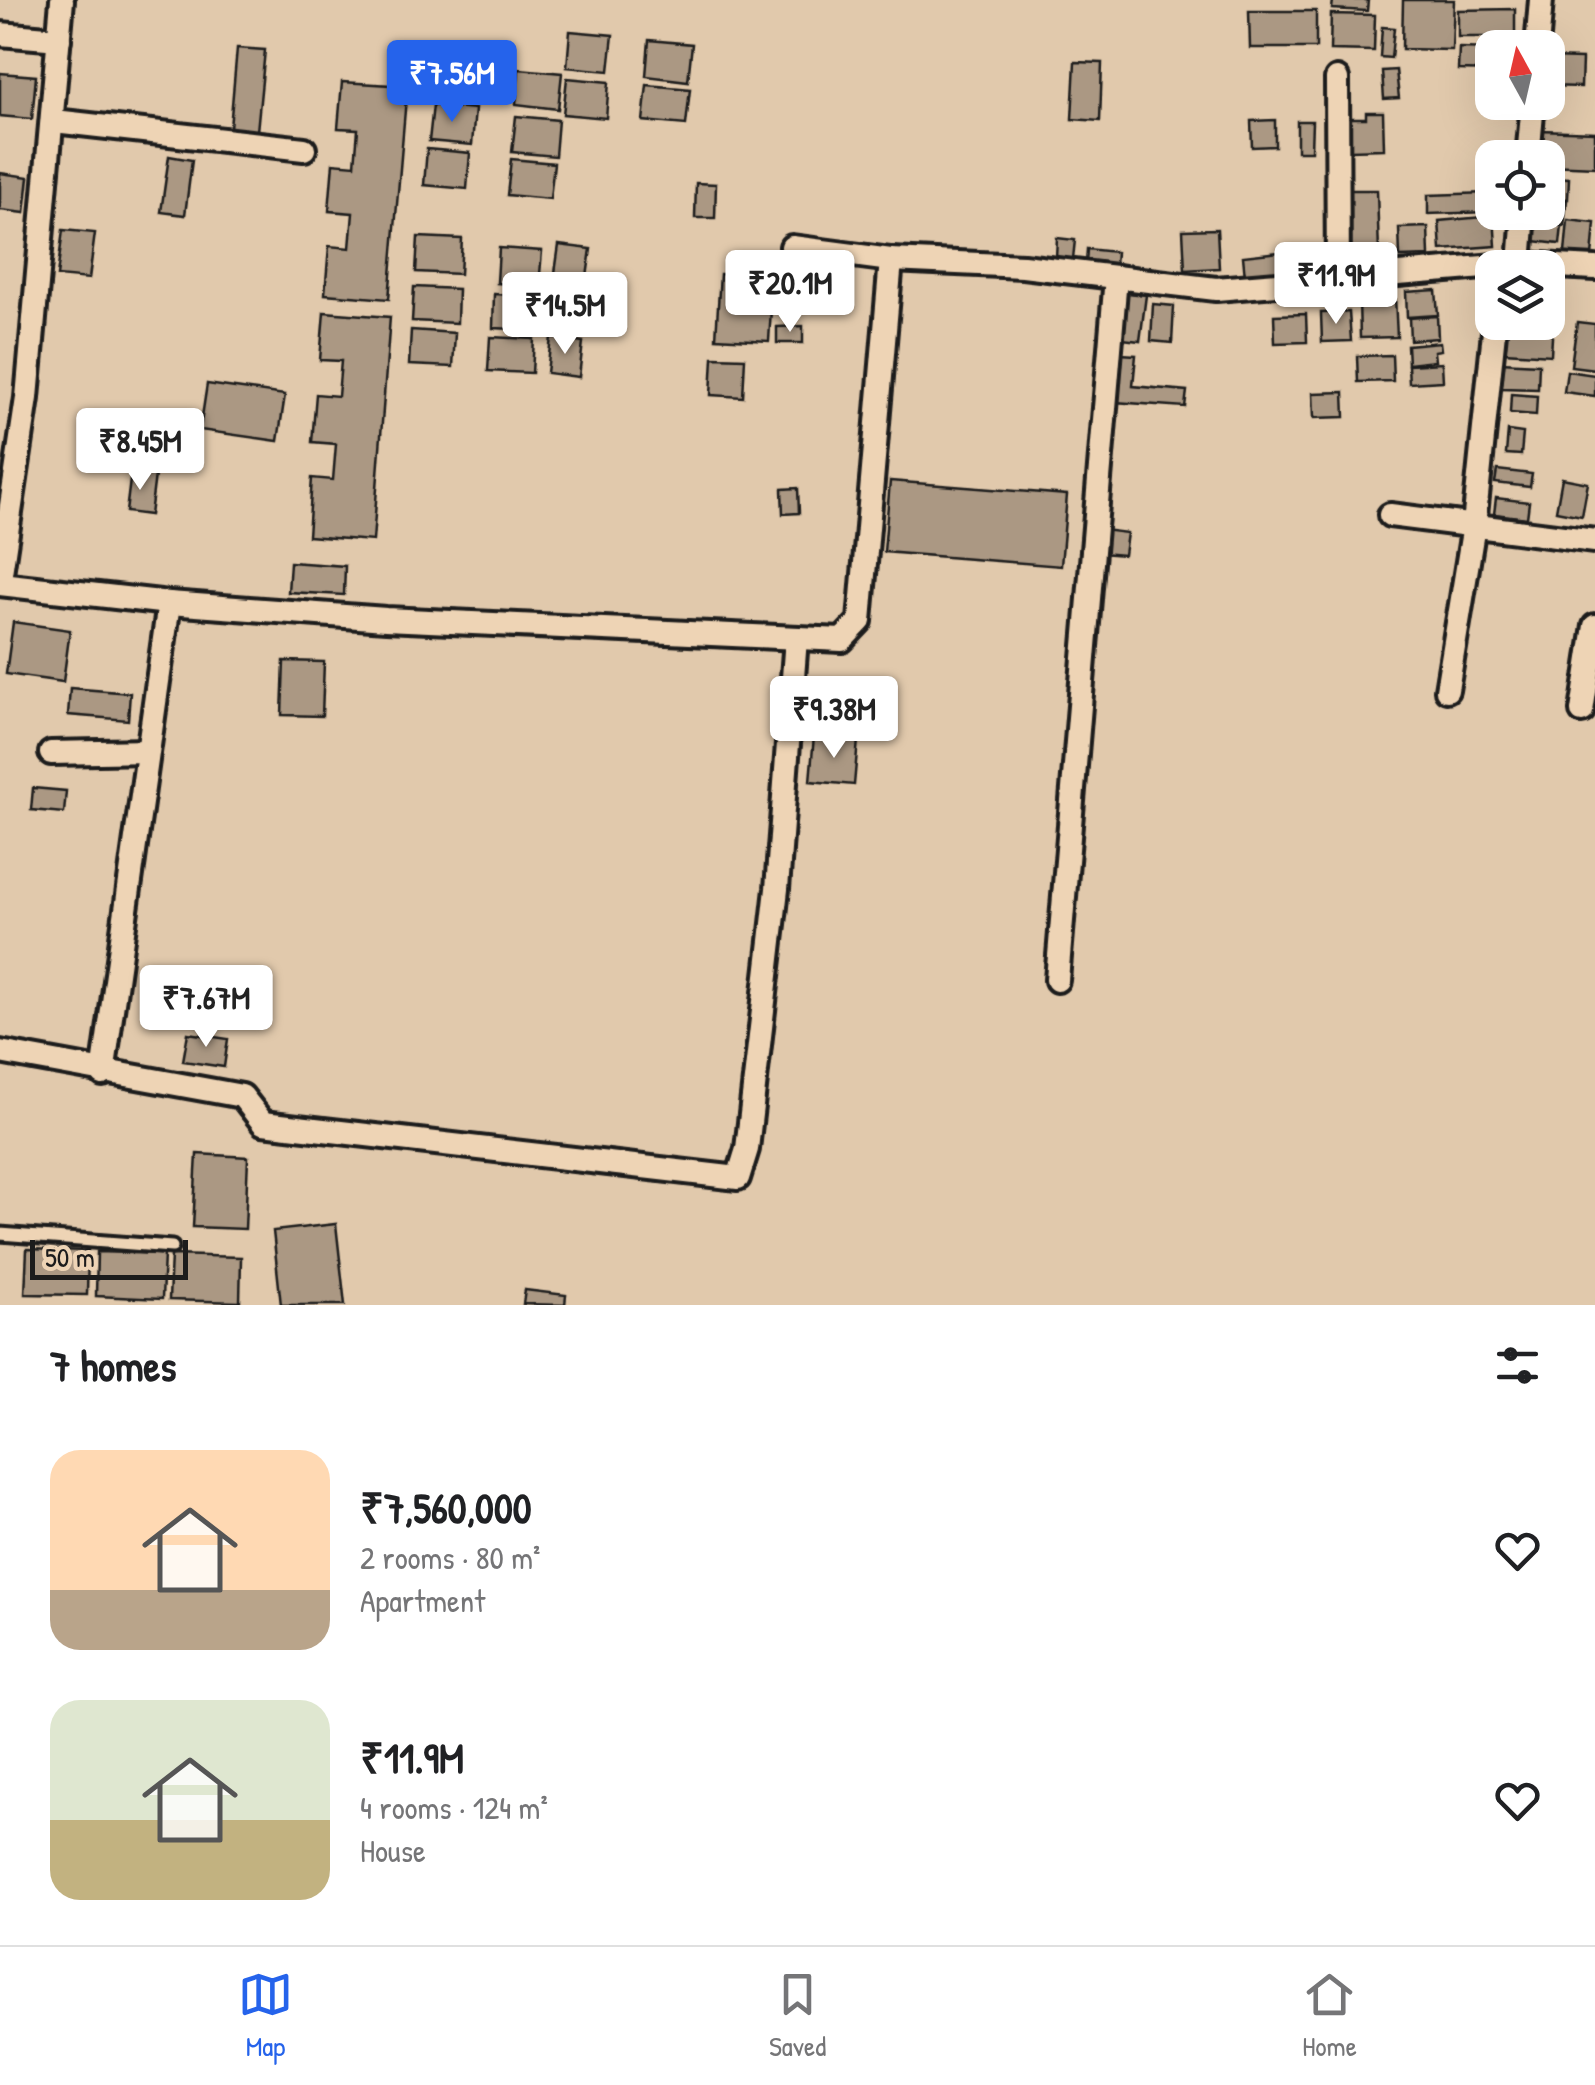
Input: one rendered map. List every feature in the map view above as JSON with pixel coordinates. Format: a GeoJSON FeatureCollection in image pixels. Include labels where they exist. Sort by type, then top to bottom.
{"type":"FeatureCollection","features":[{"type":"Feature","properties":{"kind":"street"},"geometry":{"type":"LineString","coordinates":[[62,0],[27,398],[0,582],[169,603],[842,640],[860,621],[891,260]]}},
{"type":"Feature","properties":{"kind":"street"},"geometry":{"type":"LineString","coordinates":[[1538,30],[1540,0]]}},
{"type":"Feature","properties":{"kind":"street"},"geometry":{"type":"LineString","coordinates":[[0,34],[58,38]]}},
{"type":"Feature","properties":{"kind":"street"},"geometry":{"type":"LineString","coordinates":[[1337,79],[1338,282]]}},
{"type":"Feature","properties":{"kind":"street"},"geometry":{"type":"LineString","coordinates":[[54,120],[304,148]]}},
{"type":"Feature","properties":{"kind":"street"},"geometry":{"type":"LineString","coordinates":[[792,246],[891,260],[1022,266],[1216,289],[1475,269]]}},
{"type":"Feature","properties":{"kind":"street"},"geometry":{"type":"LineString","coordinates":[[1565,267],[1595,268]]}},
{"type":"Feature","properties":{"kind":"street"},"geometry":{"type":"LineString","coordinates":[[1057,980],[1116,276]]}},
{"type":"Feature","properties":{"kind":"street"},"geometry":{"type":"LineString","coordinates":[[1447,690],[1474,526],[1492,340]]}},
{"type":"Feature","properties":{"kind":"street"},"geometry":{"type":"LineString","coordinates":[[1390,515],[1595,541]]}},
{"type":"Feature","properties":{"kind":"street"},"geometry":{"type":"LineString","coordinates":[[102,1074],[169,603]]}},
{"type":"Feature","properties":{"kind":"street"},"geometry":{"type":"LineString","coordinates":[[1582,710],[1595,626]]}},
{"type":"Feature","properties":{"kind":"street"},"geometry":{"type":"LineString","coordinates":[[0,1052],[102,1074],[242,1096],[264,1123],[735,1180],[741,1176],[777,889],[796,638]]}},
{"type":"Feature","properties":{"kind":"street"},"geometry":{"type":"LineString","coordinates":[[51,753],[148,751]]}},
{"type":"Feature","properties":{"kind":"lane"},"geometry":{"type":"LineString","coordinates":[[0,1234],[172,1246]]}},
{"type":"Feature","properties":{"kind":"building"},"geometry":{"type":"Polygon","coordinates":[[[1333,0],[1368,0],[1367,11],[1332,9],[1333,0]]]}},
{"type":"Feature","properties":{"kind":"building"},"geometry":{"type":"Polygon","coordinates":[[[1403,0],[1454,0],[1452,50],[1402,49],[1403,0]]]}},
{"type":"Feature","properties":{"kind":"building"},"geometry":{"type":"Polygon","coordinates":[[[1515,9],[1515,30],[1475,30],[1475,37],[1458,37],[1458,10],[1515,9]]]}},
{"type":"Feature","properties":{"kind":"building"},"geometry":{"type":"Polygon","coordinates":[[[1249,11],[1316,11],[1316,48],[1250,48],[1249,11]]]}},
{"type":"Feature","properties":{"kind":"building"},"geometry":{"type":"Polygon","coordinates":[[[1331,14],[1375,15],[1374,51],[1330,50],[1331,14]]]}},
{"type":"Feature","properties":{"kind":"building"},"geometry":{"type":"Polygon","coordinates":[[[1382,27],[1394,28],[1391,58],[1380,57],[1382,27]]]}},
{"type":"Feature","properties":{"kind":"building"},"geometry":{"type":"Polygon","coordinates":[[[570,31],[613,35],[609,71],[567,67],[570,31]]]}},
{"type":"Feature","properties":{"kind":"building"},"geometry":{"type":"Polygon","coordinates":[[[649,40],[692,44],[688,81],[646,76],[649,40]]]}},
{"type":"Feature","properties":{"kind":"building"},"geometry":{"type":"Polygon","coordinates":[[[237,48],[265,50],[257,131],[230,128],[237,48]]]}},
{"type":"Feature","properties":{"kind":"building"},"geometry":{"type":"Polygon","coordinates":[[[1459,48],[1475,48],[1475,70],[1458,70],[1459,48]]]}},
{"type":"Feature","properties":{"kind":"building"},"geometry":{"type":"Polygon","coordinates":[[[1565,58],[1582,59],[1581,87],[1565,87],[1565,58]]]}},
{"type":"Feature","properties":{"kind":"building"},"geometry":{"type":"Polygon","coordinates":[[[435,62],[477,66],[474,102],[431,98],[435,62]]]}},
{"type":"Feature","properties":{"kind":"building"},"geometry":{"type":"Polygon","coordinates":[[[1075,62],[1102,63],[1100,121],[1072,119],[1075,62]]]}},
{"type":"Feature","properties":{"kind":"building"},"geometry":{"type":"Polygon","coordinates":[[[519,69],[562,73],[558,109],[516,104],[519,69]]]}},
{"type":"Feature","properties":{"kind":"building"},"geometry":{"type":"Polygon","coordinates":[[[1396,70],[1399,98],[1384,99],[1382,71],[1396,70]]]}},
{"type":"Feature","properties":{"kind":"building"},"geometry":{"type":"Polygon","coordinates":[[[0,73],[36,76],[32,119],[0,116],[0,73]]]}},
{"type":"Feature","properties":{"kind":"building"},"geometry":{"type":"Polygon","coordinates":[[[567,78],[609,82],[606,118],[563,114],[567,78]]]}},
{"type":"Feature","properties":{"kind":"building"},"geometry":{"type":"Polygon","coordinates":[[[342,82],[407,86],[389,299],[325,294],[329,246],[350,248],[353,213],[329,211],[333,163],[355,165],[358,129],[338,128],[342,82]]]}},
{"type":"Feature","properties":{"kind":"building"},"geometry":{"type":"Polygon","coordinates":[[[647,85],[690,89],[686,125],[643,121],[647,85]]]}},
{"type":"Feature","properties":{"kind":"building"},"geometry":{"type":"Polygon","coordinates":[[[433,105],[475,109],[472,145],[429,141],[433,105]]]}},
{"type":"Feature","properties":{"kind":"building"},"geometry":{"type":"Polygon","coordinates":[[[1366,112],[1383,112],[1384,149],[1350,150],[1350,118],[1366,118],[1366,112]]]}},
{"type":"Feature","properties":{"kind":"building"},"geometry":{"type":"Polygon","coordinates":[[[516,116],[558,120],[555,156],[512,152],[516,116]]]}},
{"type":"Feature","properties":{"kind":"building"},"geometry":{"type":"Polygon","coordinates":[[[1275,120],[1275,146],[1252,147],[1251,121],[1275,120]]]}},
{"type":"Feature","properties":{"kind":"building"},"geometry":{"type":"Polygon","coordinates":[[[1297,121],[1312,121],[1311,151],[1297,151],[1297,121]]]}},
{"type":"Feature","properties":{"kind":"building"},"geometry":{"type":"Polygon","coordinates":[[[1539,130],[1595,132],[1595,167],[1565,166],[1565,140],[1539,140],[1539,130]]]}},
{"type":"Feature","properties":{"kind":"building"},"geometry":{"type":"Polygon","coordinates":[[[427,149],[470,153],[467,189],[424,185],[427,149]]]}},
{"type":"Feature","properties":{"kind":"building"},"geometry":{"type":"Polygon","coordinates":[[[169,156],[192,160],[185,215],[161,212],[169,156]]]}},
{"type":"Feature","properties":{"kind":"building"},"geometry":{"type":"Polygon","coordinates":[[[511,159],[554,163],[550,199],[507,195],[511,159]]]}},
{"type":"Feature","properties":{"kind":"building"},"geometry":{"type":"Polygon","coordinates":[[[0,173],[29,177],[25,213],[0,210],[0,173]]]}},
{"type":"Feature","properties":{"kind":"building"},"geometry":{"type":"Polygon","coordinates":[[[1565,178],[1569,178],[1565,199],[1565,178]]]}},
{"type":"Feature","properties":{"kind":"building"},"geometry":{"type":"Polygon","coordinates":[[[696,183],[716,184],[715,218],[695,218],[696,183]]]}},
{"type":"Feature","properties":{"kind":"building"},"geometry":{"type":"Polygon","coordinates":[[[1348,190],[1377,190],[1379,254],[1349,255],[1348,190]]]}},
{"type":"Feature","properties":{"kind":"building"},"geometry":{"type":"Polygon","coordinates":[[[1475,193],[1475,212],[1428,214],[1428,195],[1475,193]]]}},
{"type":"Feature","properties":{"kind":"building"},"geometry":{"type":"Polygon","coordinates":[[[1475,218],[1475,230],[1495,230],[1496,246],[1441,250],[1439,221],[1475,218]]]}},
{"type":"Feature","properties":{"kind":"building"},"geometry":{"type":"Polygon","coordinates":[[[1568,220],[1595,223],[1592,256],[1565,253],[1568,220]]]}},
{"type":"Feature","properties":{"kind":"building"},"geometry":{"type":"Polygon","coordinates":[[[1428,227],[1429,256],[1400,257],[1399,228],[1428,227]]]}},
{"type":"Feature","properties":{"kind":"building"},"geometry":{"type":"Polygon","coordinates":[[[1217,229],[1219,268],[1185,270],[1183,230],[1217,229]]]}},
{"type":"Feature","properties":{"kind":"building"},"geometry":{"type":"Polygon","coordinates":[[[63,230],[95,233],[89,279],[57,276],[63,230]]]}},
{"type":"Feature","properties":{"kind":"building"},"geometry":{"type":"Polygon","coordinates":[[[1534,230],[1562,230],[1560,244],[1533,241],[1534,230]]]}},
{"type":"Feature","properties":{"kind":"building"},"geometry":{"type":"Polygon","coordinates":[[[418,237],[462,239],[460,274],[416,272],[418,237]]]}},
{"type":"Feature","properties":{"kind":"building"},"geometry":{"type":"Polygon","coordinates":[[[1057,238],[1075,240],[1073,259],[1056,258],[1057,238]]]}},
{"type":"Feature","properties":{"kind":"building"},"geometry":{"type":"Polygon","coordinates":[[[559,245],[591,249],[586,284],[554,280],[559,245]]]}},
{"type":"Feature","properties":{"kind":"building"},"geometry":{"type":"Polygon","coordinates":[[[499,248],[542,251],[539,286],[497,283],[499,248]]]}},
{"type":"Feature","properties":{"kind":"building"},"geometry":{"type":"Polygon","coordinates":[[[1087,249],[1116,252],[1115,266],[1086,263],[1087,249]]]}},
{"type":"Feature","properties":{"kind":"building"},"geometry":{"type":"Polygon","coordinates":[[[1280,252],[1282,273],[1245,277],[1243,256],[1280,252]]]}},
{"type":"Feature","properties":{"kind":"building"},"geometry":{"type":"Polygon","coordinates":[[[720,274],[773,277],[769,341],[716,338],[720,274]]]}},
{"type":"Feature","properties":{"kind":"building"},"geometry":{"type":"Polygon","coordinates":[[[414,287],[458,289],[457,323],[412,321],[414,287]]]}},
{"type":"Feature","properties":{"kind":"building"},"geometry":{"type":"Polygon","coordinates":[[[1436,290],[1438,315],[1407,317],[1406,292],[1436,290]]]}},
{"type":"Feature","properties":{"kind":"building"},"geometry":{"type":"Polygon","coordinates":[[[556,293],[588,297],[583,333],[551,329],[556,293]]]}},
{"type":"Feature","properties":{"kind":"building"},"geometry":{"type":"Polygon","coordinates":[[[1128,293],[1146,295],[1140,341],[1122,339],[1128,293]]]}},
{"type":"Feature","properties":{"kind":"building"},"geometry":{"type":"Polygon","coordinates":[[[494,294],[539,296],[537,330],[493,328],[494,294]]]}},
{"type":"Feature","properties":{"kind":"building"},"geometry":{"type":"Polygon","coordinates":[[[1395,297],[1397,337],[1360,338],[1359,299],[1395,297]]]}},
{"type":"Feature","properties":{"kind":"building"},"geometry":{"type":"Polygon","coordinates":[[[1153,304],[1174,306],[1172,343],[1151,341],[1153,304]]]}},
{"type":"Feature","properties":{"kind":"building"},"geometry":{"type":"Polygon","coordinates":[[[324,312],[390,317],[373,541],[308,536],[312,478],[333,480],[336,444],[312,442],[316,394],[338,396],[341,361],[320,360],[324,312]]]}},
{"type":"Feature","properties":{"kind":"building"},"geometry":{"type":"Polygon","coordinates":[[[1349,312],[1351,341],[1322,342],[1321,313],[1349,312]]]}},
{"type":"Feature","properties":{"kind":"building"},"geometry":{"type":"Polygon","coordinates":[[[1306,314],[1307,342],[1275,343],[1274,315],[1306,314]]]}},
{"type":"Feature","properties":{"kind":"building"},"geometry":{"type":"Polygon","coordinates":[[[1437,316],[1438,338],[1410,340],[1409,318],[1437,316]]]}},
{"type":"Feature","properties":{"kind":"building"},"geometry":{"type":"Polygon","coordinates":[[[1577,322],[1595,324],[1595,369],[1571,366],[1577,322]]]}},
{"type":"Feature","properties":{"kind":"building"},"geometry":{"type":"Polygon","coordinates":[[[803,326],[803,343],[777,343],[777,327],[803,326]]]}},
{"type":"Feature","properties":{"kind":"building"},"geometry":{"type":"Polygon","coordinates":[[[411,330],[455,333],[453,367],[409,365],[411,330]]]}},
{"type":"Feature","properties":{"kind":"building"},"geometry":{"type":"Polygon","coordinates":[[[490,337],[534,339],[532,373],[488,371],[490,337]]]}},
{"type":"Feature","properties":{"kind":"building"},"geometry":{"type":"Polygon","coordinates":[[[551,337],[583,342],[579,377],[547,373],[551,337]]]}},
{"type":"Feature","properties":{"kind":"building"},"geometry":{"type":"Polygon","coordinates":[[[1505,340],[1552,340],[1551,355],[1504,352],[1505,340]]]}},
{"type":"Feature","properties":{"kind":"building"},"geometry":{"type":"Polygon","coordinates":[[[1440,342],[1441,350],[1434,351],[1435,361],[1408,364],[1407,345],[1440,342]]]}},
{"type":"Feature","properties":{"kind":"building"},"geometry":{"type":"Polygon","coordinates":[[[1120,354],[1136,355],[1133,386],[1187,391],[1185,407],[1115,402],[1120,354]]]}},
{"type":"Feature","properties":{"kind":"building"},"geometry":{"type":"Polygon","coordinates":[[[1392,355],[1393,381],[1358,382],[1357,356],[1392,355]]]}},
{"type":"Feature","properties":{"kind":"building"},"geometry":{"type":"Polygon","coordinates":[[[713,357],[745,358],[743,397],[711,395],[713,357]]]}},
{"type":"Feature","properties":{"kind":"building"},"geometry":{"type":"Polygon","coordinates":[[[1501,362],[1539,364],[1538,389],[1501,388],[1501,362]]]}},
{"type":"Feature","properties":{"kind":"building"},"geometry":{"type":"Polygon","coordinates":[[[1442,363],[1443,381],[1409,383],[1408,365],[1442,363]]]}},
{"type":"Feature","properties":{"kind":"building"},"geometry":{"type":"Polygon","coordinates":[[[1567,371],[1595,375],[1595,396],[1564,392],[1567,371]]]}},
{"type":"Feature","properties":{"kind":"building"},"geometry":{"type":"Polygon","coordinates":[[[207,384],[285,395],[278,441],[200,430],[207,384]]]}},
{"type":"Feature","properties":{"kind":"building"},"geometry":{"type":"Polygon","coordinates":[[[1344,392],[1345,417],[1314,418],[1313,393],[1344,392]]]}},
{"type":"Feature","properties":{"kind":"building"},"geometry":{"type":"Polygon","coordinates":[[[1511,394],[1537,396],[1536,415],[1510,413],[1511,394]]]}},
{"type":"Feature","properties":{"kind":"building"},"geometry":{"type":"Polygon","coordinates":[[[1508,431],[1523,433],[1521,455],[1506,454],[1508,431]]]}},
{"type":"Feature","properties":{"kind":"building"},"geometry":{"type":"Polygon","coordinates":[[[1497,470],[1532,474],[1530,487],[1495,483],[1497,470]]]}},
{"type":"Feature","properties":{"kind":"building"},"geometry":{"type":"Polygon","coordinates":[[[131,472],[155,475],[150,515],[126,512],[131,472]]]}},
{"type":"Feature","properties":{"kind":"building"},"geometry":{"type":"Polygon","coordinates":[[[1562,478],[1588,483],[1582,516],[1556,511],[1562,478]]]}},
{"type":"Feature","properties":{"kind":"building"},"geometry":{"type":"Polygon","coordinates":[[[890,481],[1067,495],[1061,566],[884,552],[890,481]]]}},
{"type":"Feature","properties":{"kind":"building"},"geometry":{"type":"Polygon","coordinates":[[[798,488],[799,513],[783,514],[782,489],[798,488]]]}},
{"type":"Feature","properties":{"kind":"building"},"geometry":{"type":"Polygon","coordinates":[[[1496,498],[1529,502],[1527,518],[1494,514],[1496,498]]]}},
{"type":"Feature","properties":{"kind":"building"},"geometry":{"type":"Polygon","coordinates":[[[1103,530],[1127,533],[1124,555],[1101,553],[1103,530]]]}},
{"type":"Feature","properties":{"kind":"building"},"geometry":{"type":"Polygon","coordinates":[[[290,562],[345,566],[344,595],[288,592],[290,562]]]}},
{"type":"Feature","properties":{"kind":"building"},"geometry":{"type":"Polygon","coordinates":[[[13,622],[70,630],[63,682],[6,674],[13,622]]]}},
{"type":"Feature","properties":{"kind":"building"},"geometry":{"type":"Polygon","coordinates":[[[284,661],[324,662],[322,716],[282,715],[284,661]]]}},
{"type":"Feature","properties":{"kind":"building"},"geometry":{"type":"Polygon","coordinates":[[[70,688],[130,693],[128,720],[68,715],[70,688]]]}},
{"type":"Feature","properties":{"kind":"building"},"geometry":{"type":"Polygon","coordinates":[[[814,736],[858,740],[854,785],[810,781],[814,736]]]}},
{"type":"Feature","properties":{"kind":"building"},"geometry":{"type":"Polygon","coordinates":[[[33,788],[66,791],[64,813],[31,810],[33,788]]]}},
{"type":"Feature","properties":{"kind":"building"},"geometry":{"type":"Polygon","coordinates":[[[188,1033],[228,1039],[224,1067],[183,1061],[188,1033]]]}},
{"type":"Feature","properties":{"kind":"building"},"geometry":{"type":"Polygon","coordinates":[[[197,1154],[248,1157],[245,1229],[193,1227],[197,1154]]]}},
{"type":"Feature","properties":{"kind":"building"},"geometry":{"type":"Polygon","coordinates":[[[336,1224],[345,1305],[281,1305],[273,1231],[336,1224]]]}},
{"type":"Feature","properties":{"kind":"building"},"geometry":{"type":"Polygon","coordinates":[[[27,1249],[88,1251],[87,1295],[25,1294],[27,1249]]]}},
{"type":"Feature","properties":{"kind":"building"},"geometry":{"type":"Polygon","coordinates":[[[97,1252],[164,1254],[162,1299],[96,1296],[97,1252]]]}},
{"type":"Feature","properties":{"kind":"building"},"geometry":{"type":"Polygon","coordinates":[[[171,1255],[241,1257],[240,1302],[169,1300],[171,1255]]]}},
{"type":"Feature","properties":{"kind":"building"},"geometry":{"type":"Polygon","coordinates":[[[525,1290],[566,1295],[565,1305],[523,1304],[525,1290]]]}}]}
